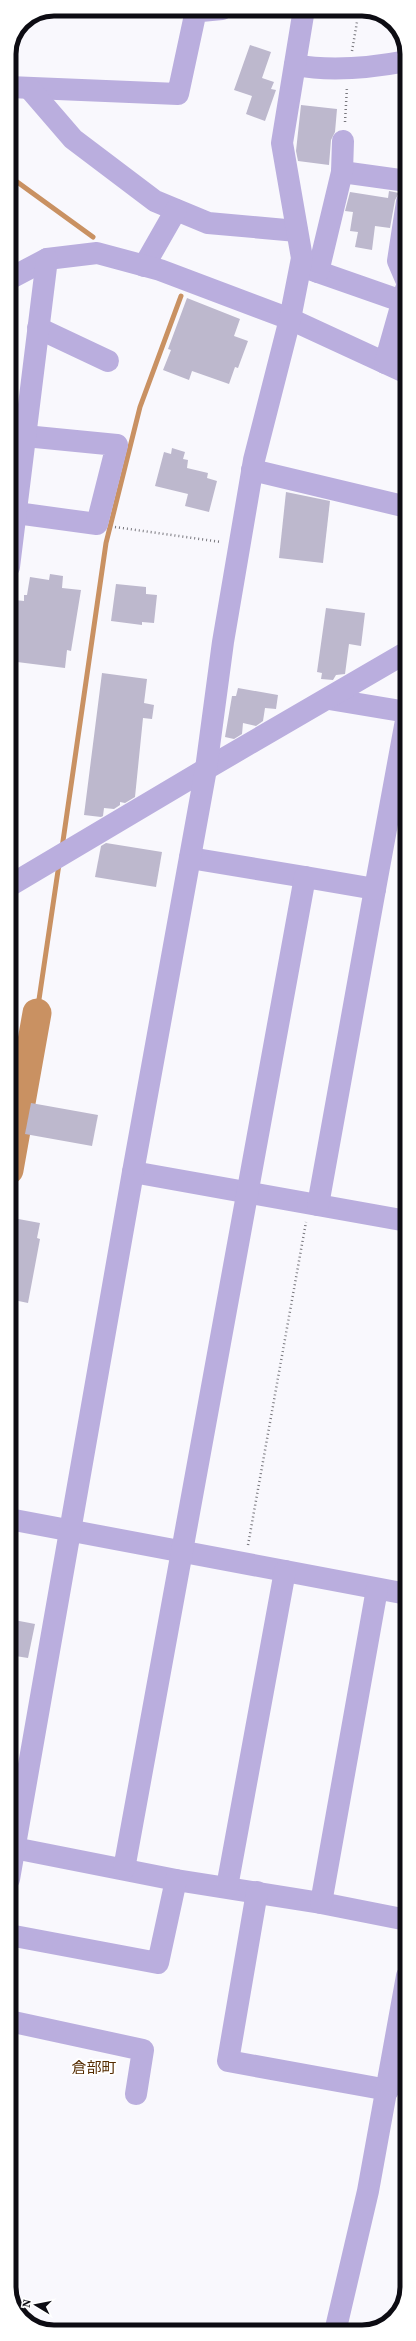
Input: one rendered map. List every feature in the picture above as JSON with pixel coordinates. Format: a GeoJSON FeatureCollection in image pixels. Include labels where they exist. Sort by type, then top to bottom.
{"type":"FeatureCollection","features":[{"type":"Feature","properties":{"kind":"street"},"geometry":{"type":"LineString","coordinates":[[19,87],[178,94],[195,16]]}},
{"type":"Feature","properties":{"kind":"street"},"geometry":{"type":"LineString","coordinates":[[303,16],[282,144],[302,258],[309,269],[400,292]]}},
{"type":"Feature","properties":{"kind":"street"},"geometry":{"type":"LineString","coordinates":[[295,65],[314,68],[375,67],[400,62]]}},
{"type":"Feature","properties":{"kind":"street"},"geometry":{"type":"LineString","coordinates":[[19,87],[73,139],[155,201],[208,223],[297,231]]}},
{"type":"Feature","properties":{"kind":"street"},"geometry":{"type":"LineString","coordinates":[[16,1828],[206,769],[223,642],[252,470],[290,319],[309,269],[342,172],[343,141]]}},
{"type":"Feature","properties":{"kind":"street"},"geometry":{"type":"LineString","coordinates":[[342,172],[400,179]]}},
{"type":"Feature","properties":{"kind":"street"},"geometry":{"type":"LineString","coordinates":[[144,266],[176,210]]}},
{"type":"Feature","properties":{"kind":"street"},"geometry":{"type":"LineString","coordinates":[[400,248],[398,261],[400,269]]}},
{"type":"Feature","properties":{"kind":"street"},"geometry":{"type":"LineString","coordinates":[[16,275],[46,259],[97,253],[144,266],[290,319],[400,370]]}},
{"type":"Feature","properties":{"kind":"street"},"geometry":{"type":"LineString","coordinates":[[16,489],[25,436],[46,259]]}},
{"type":"Feature","properties":{"kind":"street"},"geometry":{"type":"LineString","coordinates":[[386,363],[400,314]]}},
{"type":"Feature","properties":{"kind":"street"},"geometry":{"type":"LineString","coordinates":[[38,328],[108,361]]}},
{"type":"Feature","properties":{"kind":"street"},"geometry":{"type":"LineString","coordinates":[[16,513],[97,524],[117,445],[25,436]]}},
{"type":"Feature","properties":{"kind":"street"},"geometry":{"type":"LineString","coordinates":[[252,470],[400,505]]}},
{"type":"Feature","properties":{"kind":"street"},"geometry":{"type":"LineString","coordinates":[[16,882],[400,656]]}},
{"type":"Feature","properties":{"kind":"street"},"geometry":{"type":"LineString","coordinates":[[329,698],[400,712]]}},
{"type":"Feature","properties":{"kind":"street"},"geometry":{"type":"LineString","coordinates":[[314,1204],[400,752]]}},
{"type":"Feature","properties":{"kind":"street"},"geometry":{"type":"LineString","coordinates":[[190,858],[375,889]]}},
{"type":"Feature","properties":{"kind":"street"},"geometry":{"type":"LineString","coordinates":[[124,1869],[184,1552],[246,1192],[305,877]]}},
{"type":"Feature","properties":{"kind":"street"},"geometry":{"type":"LineString","coordinates":[[133,1172],[400,1220]]}},
{"type":"Feature","properties":{"kind":"street"},"geometry":{"type":"LineString","coordinates":[[16,1520],[400,1593]]}},
{"type":"Feature","properties":{"kind":"street"},"geometry":{"type":"LineString","coordinates":[[228,1887],[285,1572]]}},
{"type":"Feature","properties":{"kind":"street"},"geometry":{"type":"LineString","coordinates":[[321,1903],[377,1589]]}},
{"type":"Feature","properties":{"kind":"street"},"geometry":{"type":"LineString","coordinates":[[16,1845],[176,1880],[228,1887],[321,1903],[400,1919]]}},
{"type":"Feature","properties":{"kind":"street"},"geometry":{"type":"LineString","coordinates":[[16,1936],[158,1963],[176,1880]]}},
{"type":"Feature","properties":{"kind":"street"},"geometry":{"type":"LineString","coordinates":[[257,1892],[228,2061],[388,2090]]}},
{"type":"Feature","properties":{"kind":"street"},"geometry":{"type":"LineString","coordinates":[[16,2023],[143,2050],[136,2094]]}},
{"type":"Feature","properties":{"kind":"street"},"geometry":{"type":"LineString","coordinates":[[337,2325],[368,2191],[388,2090],[400,2053]]}},
{"type":"Feature","properties":{"kind":"path"},"geometry":{"type":"LineString","coordinates":[[120,528],[239,545]]}},
{"type":"Feature","properties":{"kind":"path"},"geometry":{"type":"LineString","coordinates":[[245,1564],[314,1204]]}},
{"type":"Feature","properties":{"kind":"building"},"geometry":{"type":"Polygon","coordinates":[[[250,45],[271,52],[262,78],[274,82],[271,89],[276,90],[265,121],[246,114],[252,96],[234,90],[250,45]]]}},
{"type":"Feature","properties":{"kind":"building"},"geometry":{"type":"Polygon","coordinates":[[[301,105],[337,109],[335,132],[331,140],[329,165],[298,161],[296,151],[301,105]]]}},
{"type":"Feature","properties":{"kind":"building"},"geometry":{"type":"Polygon","coordinates":[[[389,191],[399,193],[395,200],[390,228],[375,226],[372,250],[355,247],[358,232],[350,231],[353,212],[345,211],[350,192],[388,198],[389,191]]]}},
{"type":"Feature","properties":{"kind":"building"},"geometry":{"type":"Polygon","coordinates":[[[187,298],[240,319],[234,336],[248,341],[238,368],[235,367],[229,384],[192,371],[189,380],[163,370],[171,350],[168,349],[187,298]]]}},
{"type":"Feature","properties":{"kind":"building"},"geometry":{"type":"Polygon","coordinates":[[[172,448],[185,452],[183,459],[188,460],[187,468],[208,473],[207,478],[217,481],[209,512],[185,506],[188,494],[155,486],[164,452],[171,454],[172,448]]]}},
{"type":"Feature","properties":{"kind":"building"},"geometry":{"type":"Polygon","coordinates":[[[286,492],[330,501],[323,563],[279,558],[286,492]]]}},
{"type":"Feature","properties":{"kind":"building"},"geometry":{"type":"Polygon","coordinates":[[[50,574],[63,576],[62,588],[81,590],[71,651],[67,650],[65,668],[16,662],[16,600],[24,601],[24,595],[27,595],[30,577],[49,580],[50,574]]]}},
{"type":"Feature","properties":{"kind":"building"},"geometry":{"type":"Polygon","coordinates":[[[116,584],[146,587],[146,594],[157,595],[154,623],[142,622],[142,625],[111,621],[116,584]]]}},
{"type":"Feature","properties":{"kind":"building"},"geometry":{"type":"Polygon","coordinates":[[[326,608],[365,613],[361,646],[349,644],[345,674],[336,675],[333,680],[321,679],[322,673],[317,672],[326,608]]]}},
{"type":"Feature","properties":{"kind":"building"},"geometry":{"type":"Polygon","coordinates":[[[102,673],[147,679],[144,703],[154,705],[152,719],[143,718],[135,797],[125,803],[120,802],[120,805],[114,809],[104,808],[103,816],[101,817],[84,815],[102,673]]]}},
{"type":"Feature","properties":{"kind":"building"},"geometry":{"type":"Polygon","coordinates":[[[238,688],[278,695],[276,709],[265,708],[263,721],[256,726],[243,723],[242,734],[234,739],[225,737],[232,696],[236,696],[238,688]]]}},
{"type":"Feature","properties":{"kind":"building"},"geometry":{"type":"Polygon","coordinates":[[[106,843],[162,852],[156,887],[95,877],[101,846],[106,843]]]}},
{"type":"Feature","properties":{"kind":"building"},"geometry":{"type":"Polygon","coordinates":[[[31,1103],[98,1115],[92,1146],[25,1134],[31,1103]]]}},
{"type":"Feature","properties":{"kind":"building"},"geometry":{"type":"Polygon","coordinates":[[[16,1219],[40,1223],[37,1238],[40,1239],[28,1303],[16,1300],[16,1219]]]}},
{"type":"Feature","properties":{"kind":"building"},"geometry":{"type":"Polygon","coordinates":[[[16,1620],[35,1624],[28,1658],[16,1656],[16,1620]]]}},
{"type":"Feature","properties":{"kind":"waterway"},"geometry":{"type":"LineString","coordinates":[[16,181],[93,237]]}},
{"type":"Feature","properties":{"kind":"waterway"},"geometry":{"type":"LineString","coordinates":[[62,848],[106,543],[140,407],[181,296]]}},
{"type":"Feature","properties":{"kind":"waterway"},"geometry":{"type":"LineString","coordinates":[[37,1013],[59,864]]}},
{"type":"Feature","properties":{"kind":"waterway"},"geometry":{"type":"LineString","coordinates":[[16,1131],[37,1013]]}},
{"type":"Feature","properties":{"kind":"district","name":"倉部町"},"geometry":{"type":"Point","coordinates":[94,2067]}}]}
